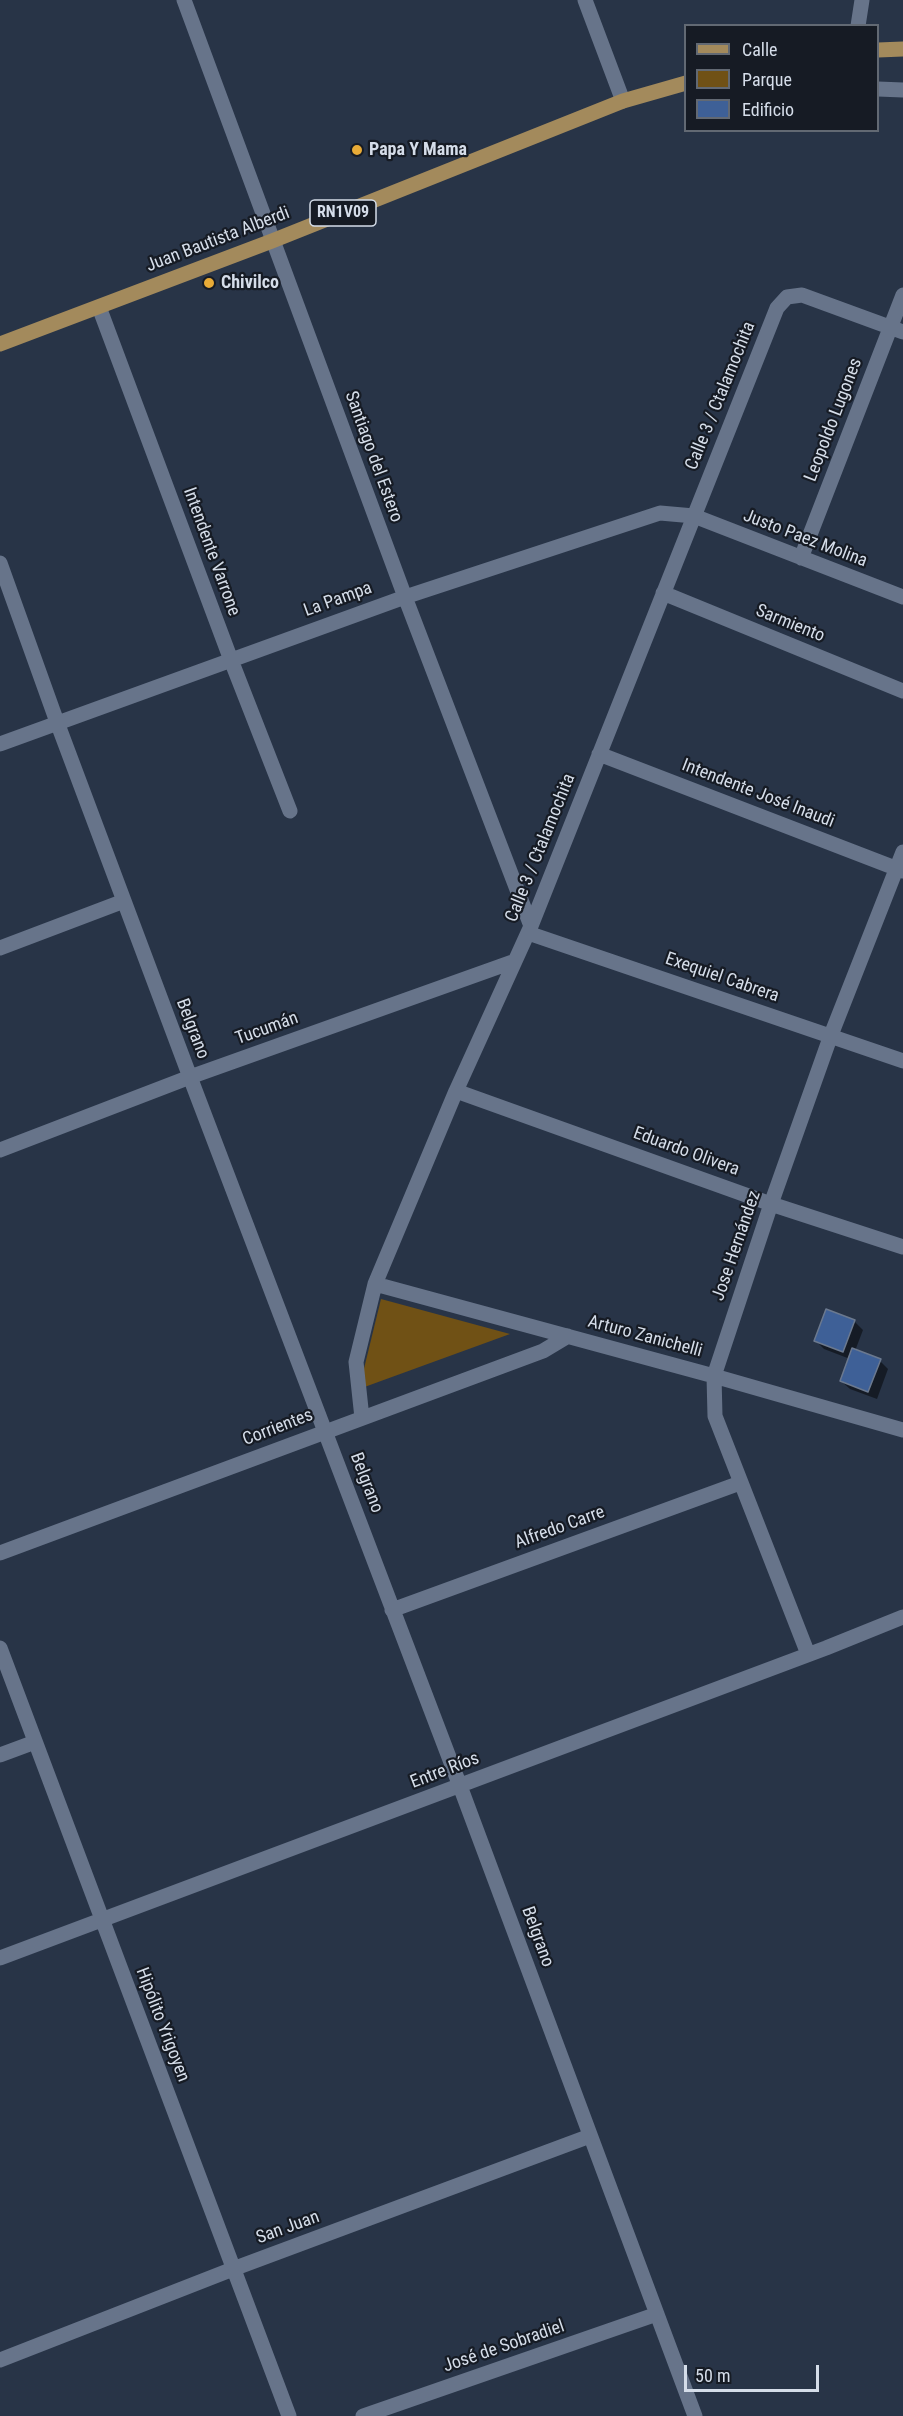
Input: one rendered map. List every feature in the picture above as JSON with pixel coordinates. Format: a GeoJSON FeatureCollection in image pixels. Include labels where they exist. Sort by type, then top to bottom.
{"type":"FeatureCollection","features":[{"type":"Feature","properties":{"kind":"main road"},"geometry":{"type":"LineString","coordinates":[[879,50],[903,49]]}},
{"type":"Feature","properties":{"kind":"main road","name":"Juan Bautista Alberdi"},"geometry":{"type":"LineString","coordinates":[[0,344],[272,241],[623,101],[684,84]]}},
{"type":"Feature","properties":{"kind":"street","name":"Santiago del Estero"},"geometry":{"type":"LineString","coordinates":[[184,0],[529,929]]}},
{"type":"Feature","properties":{"kind":"street"},"geometry":{"type":"LineString","coordinates":[[585,0],[623,101]]}},
{"type":"Feature","properties":{"kind":"street"},"geometry":{"type":"LineString","coordinates":[[858,24],[862,0]]}},
{"type":"Feature","properties":{"kind":"street"},"geometry":{"type":"LineString","coordinates":[[879,90],[903,90]]}},
{"type":"Feature","properties":{"kind":"street","name":"Leopoldo Lugones"},"geometry":{"type":"LineString","coordinates":[[801,558],[897,330],[903,295]]}},
{"type":"Feature","properties":{"kind":"street","name":"Calle 3 / Ctalamochita"},"geometry":{"type":"LineString","coordinates":[[362,1418],[356,1362],[375,1284],[456,1091],[529,929],[777,308],[788,297],[802,296],[897,330]]}},
{"type":"Feature","properties":{"kind":"street","name":"Intendente Varrone"},"geometry":{"type":"LineString","coordinates":[[99,307],[290,811]]}},
{"type":"Feature","properties":{"kind":"street","name":"La Pampa"},"geometry":{"type":"LineString","coordinates":[[0,744],[405,597],[660,513],[694,516]]}},
{"type":"Feature","properties":{"kind":"street","name":"Justo Paez Molina"},"geometry":{"type":"LineString","coordinates":[[694,516],[903,597]]}},
{"type":"Feature","properties":{"kind":"street","name":"Belgrano"},"geometry":{"type":"LineString","coordinates":[[0,563],[190,1077],[460,1786],[695,2416]]}},
{"type":"Feature","properties":{"kind":"street","name":"Sarmiento"},"geometry":{"type":"LineString","coordinates":[[663,593],[903,691]]}},
{"type":"Feature","properties":{"kind":"street","name":"Intendente José Inaudi"},"geometry":{"type":"LineString","coordinates":[[599,754],[900,869]]}},
{"type":"Feature","properties":{"kind":"street","name":"Jose Hernández"},"geometry":{"type":"LineString","coordinates":[[808,1654],[715,1416],[714,1376],[771,1204],[831,1035],[900,869],[903,852]]}},
{"type":"Feature","properties":{"kind":"street"},"geometry":{"type":"LineString","coordinates":[[0,948],[124,901]]}},
{"type":"Feature","properties":{"kind":"street","name":"Exequiel Cabrera"},"geometry":{"type":"LineString","coordinates":[[529,929],[903,1061]]}},
{"type":"Feature","properties":{"kind":"street","name":"Tucumán"},"geometry":{"type":"LineString","coordinates":[[0,1150],[190,1077],[515,961]]}},
{"type":"Feature","properties":{"kind":"street","name":"Eduardo Olivera"},"geometry":{"type":"LineString","coordinates":[[456,1091],[771,1204],[903,1247]]}},
{"type":"Feature","properties":{"kind":"street","name":"Arturo Zanichelli"},"geometry":{"type":"LineString","coordinates":[[375,1284],[903,1430]]}},
{"type":"Feature","properties":{"kind":"street","name":"Corrientes"},"geometry":{"type":"LineString","coordinates":[[0,1553],[543,1351],[568,1336]]}},
{"type":"Feature","properties":{"kind":"street","name":"Alfredo Carre"},"geometry":{"type":"LineString","coordinates":[[393,1610],[740,1483]]}},
{"type":"Feature","properties":{"kind":"street","name":"Entre Ríos"},"geometry":{"type":"LineString","coordinates":[[0,1958],[903,1617]]}},
{"type":"Feature","properties":{"kind":"street","name":"Hipólito Yrigoyen"},"geometry":{"type":"LineString","coordinates":[[0,1648],[290,2416]]}},
{"type":"Feature","properties":{"kind":"street"},"geometry":{"type":"LineString","coordinates":[[0,1755],[35,1742]]}},
{"type":"Feature","properties":{"kind":"street","name":"San Juan"},"geometry":{"type":"LineString","coordinates":[[0,2360],[233,2269],[590,2136]]}},
{"type":"Feature","properties":{"kind":"street","name":"José de Sobradiel"},"geometry":{"type":"LineString","coordinates":[[363,2416],[657,2314]]}},
{"type":"Feature","properties":{"kind":"green space"},"geometry":{"type":"Polygon","coordinates":[[[381,1299],[510,1334],[359,1389],[381,1299]]]}},
{"type":"Feature","properties":{"kind":"building"},"geometry":{"type":"Polygon","coordinates":[[[826,1309],[855,1320],[843,1352],[814,1341],[826,1309]]]}},
{"type":"Feature","properties":{"kind":"building"},"geometry":{"type":"Polygon","coordinates":[[[852,1348],[881,1359],[868,1392],[840,1381],[852,1348]]]}},
{"type":"Feature","properties":{"kind":"place","name":"Papa Y Mama"},"geometry":{"type":"Point","coordinates":[357,150]}},
{"type":"Feature","properties":{"kind":"place","name":"Chivilco"},"geometry":{"type":"Point","coordinates":[209,283]}}]}
